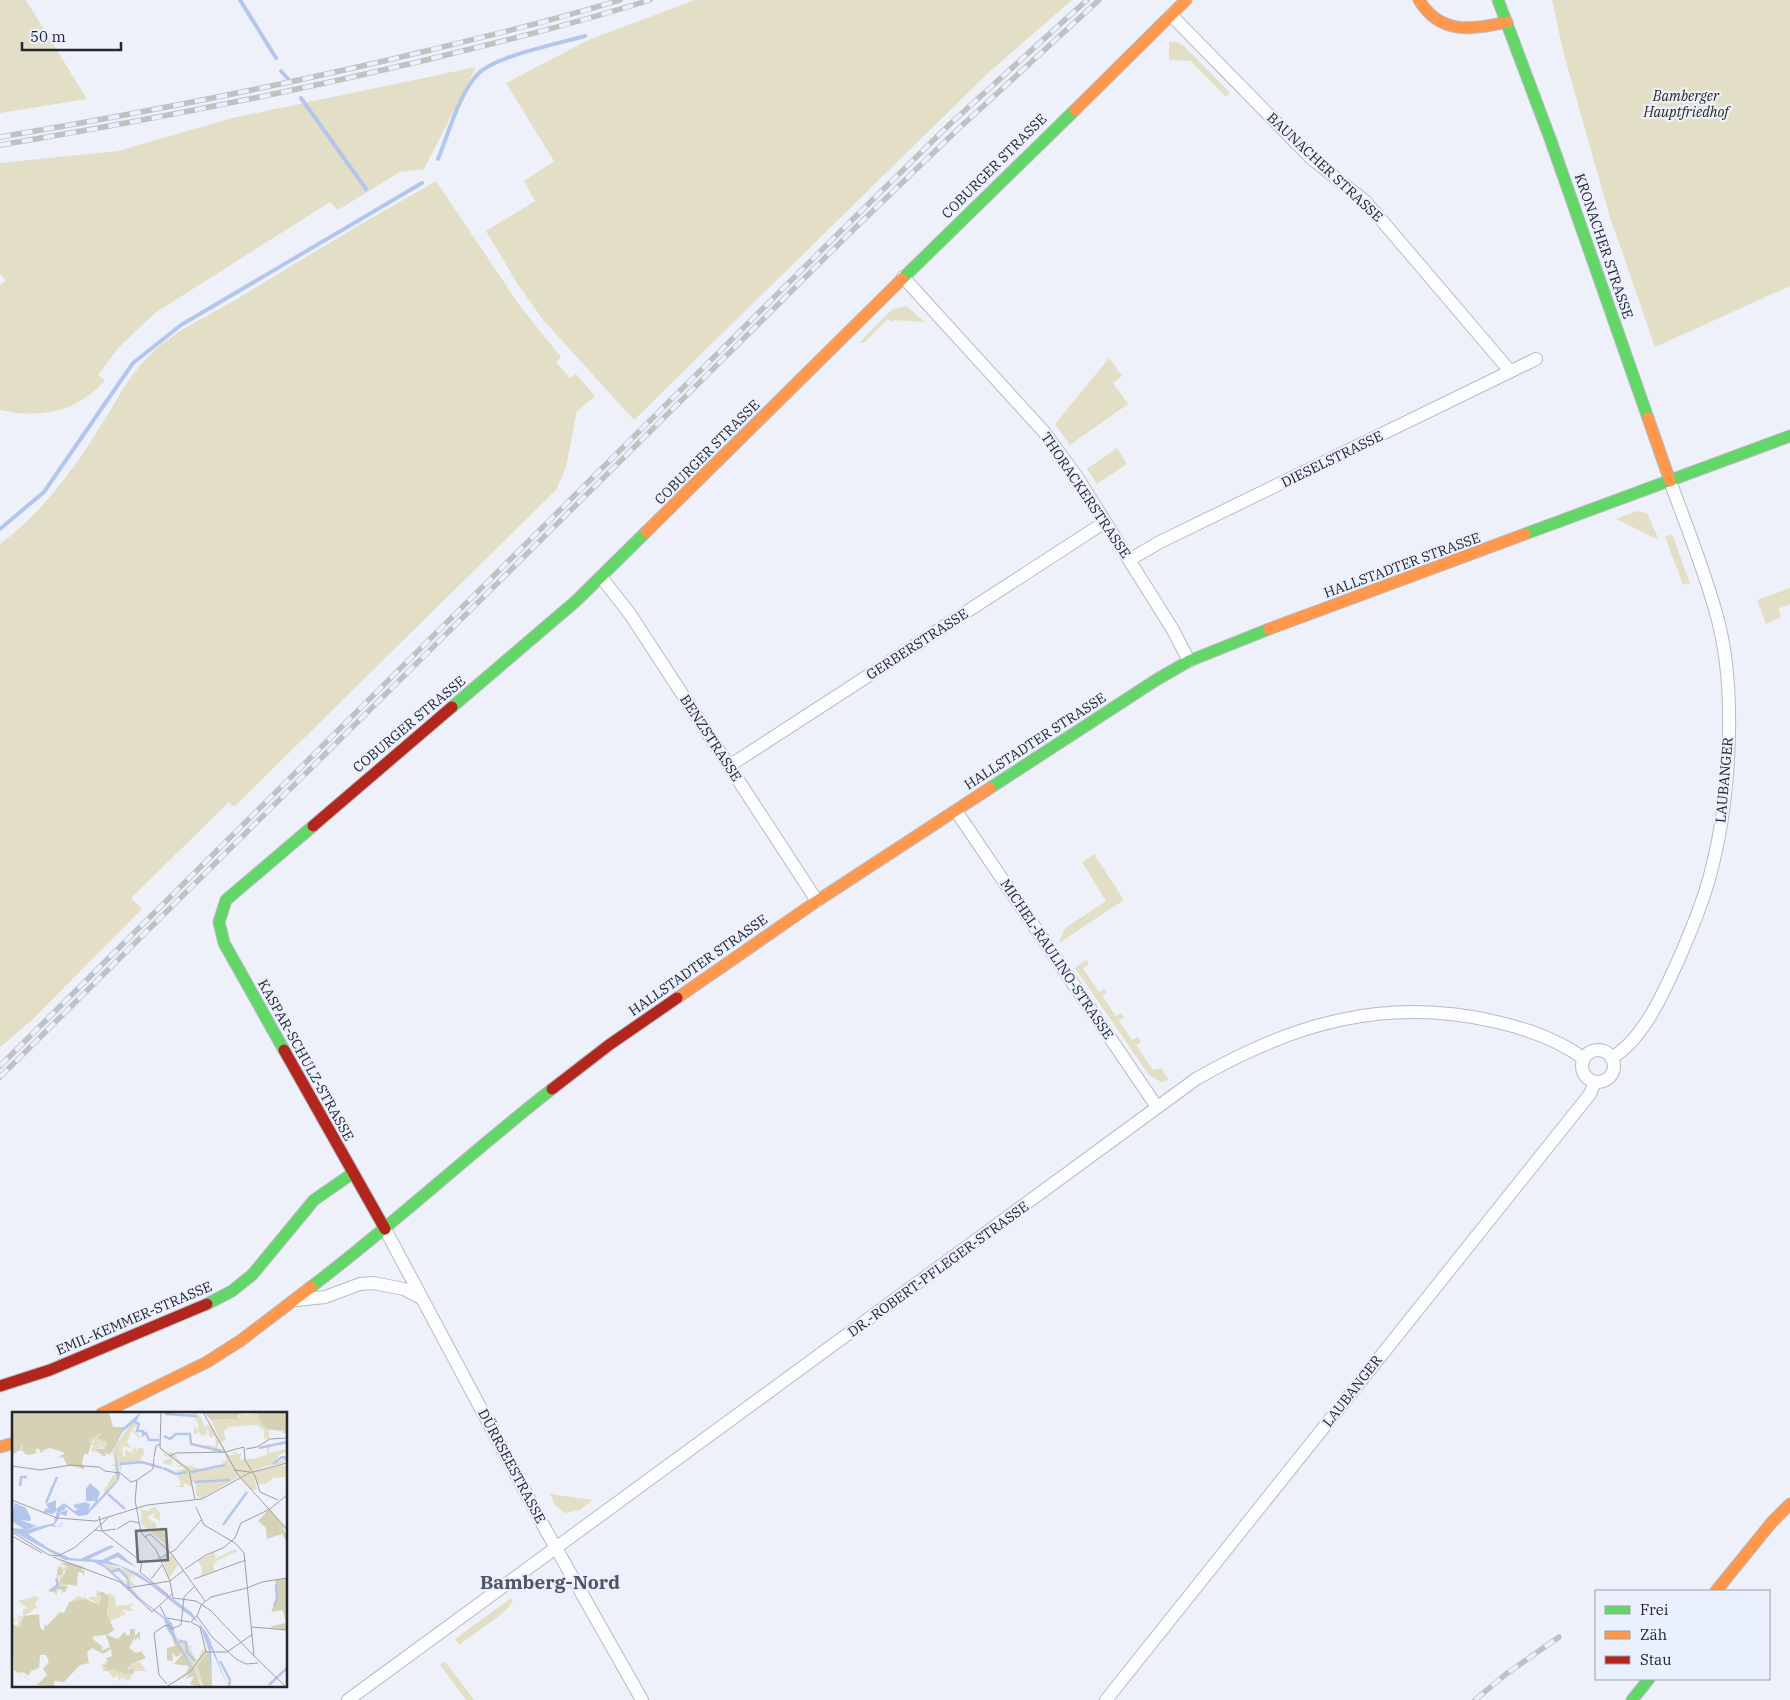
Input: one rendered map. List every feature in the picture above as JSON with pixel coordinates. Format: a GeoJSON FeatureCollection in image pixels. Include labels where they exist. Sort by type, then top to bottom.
{"type":"FeatureCollection","features":[{"type":"Feature","properties":{"kind":"street","name":"COBURGER STRASSE"},"geometry":{"type":"LineString","coordinates":[[226,900],[556,620],[602,577],[903,277],[1186,0]]}},
{"type":"Feature","properties":{"kind":"street"},"geometry":{"type":"LineString","coordinates":[[1419,0],[1434,20],[1449,27],[1477,29],[1506,22]]}},
{"type":"Feature","properties":{"kind":"street","name":"KRONACHER STRASSE"},"geometry":{"type":"LineString","coordinates":[[1498,0],[1670,481]]}},
{"type":"Feature","properties":{"kind":"street","name":"BAUNACHER STRASSE"},"geometry":{"type":"LineString","coordinates":[[1171,15],[1311,158],[1366,202],[1510,372]]}},
{"type":"Feature","properties":{"kind":"street","name":"THORACKERSTRASSE"},"geometry":{"type":"LineString","coordinates":[[903,277],[1040,426],[1077,477],[1168,621],[1189,661]]}},
{"type":"Feature","properties":{"kind":"street","name":"DIESELSTRASSE"},"geometry":{"type":"LineString","coordinates":[[1129,560],[1160,542],[1536,359]]}},
{"type":"Feature","properties":{"kind":"street","name":"HALLSTADTER STRASSE"},"geometry":{"type":"LineString","coordinates":[[105,1412],[207,1362],[296,1300],[385,1229],[493,1135],[609,1045],[817,901],[1152,682],[1189,661],[1243,639],[1790,436]]}},
{"type":"Feature","properties":{"kind":"street","name":"LAUBANGER"},"geometry":{"type":"LineString","coordinates":[[1106,1700],[1590,1094],[1595,1082],[1605,1080],[1612,1073],[1611,1058],[1618,1054],[1647,1021],[1687,941],[1709,878],[1718,836],[1725,783],[1729,709],[1727,666],[1716,613],[1670,481]]}},
{"type":"Feature","properties":{"kind":"street","name":"GERBERSTRASSE"},"geometry":{"type":"LineString","coordinates":[[729,766],[1105,522]]}},
{"type":"Feature","properties":{"kind":"street","name":"BENZSTRASSE"},"geometry":{"type":"LineString","coordinates":[[602,577],[630,614],[817,901]]}},
{"type":"Feature","properties":{"kind":"street","name":"MICHEL-RAULINO-STRASSE"},"geometry":{"type":"LineString","coordinates":[[956,811],[1157,1107]]}},
{"type":"Feature","properties":{"kind":"street","name":"KASPAR-SCHULZ-STRASSE"},"geometry":{"type":"LineString","coordinates":[[226,900],[219,922],[224,943],[385,1229]]}},
{"type":"Feature","properties":{"kind":"street","name":"DR.-ROBERT-PFLEGER-STRASSE"},"geometry":{"type":"LineString","coordinates":[[348,1700],[1157,1107],[1196,1079],[1251,1049],[1302,1029],[1358,1015],[1423,1012],[1474,1016],[1543,1037],[1584,1058]]}},
{"type":"Feature","properties":{"kind":"street"},"geometry":{"type":"LineString","coordinates":[[1595,1082],[1585,1075],[1582,1067],[1584,1058],[1598,1050],[1611,1058]]}},
{"type":"Feature","properties":{"kind":"street","name":"EMIL-KEMMER-STRASSE"},"geometry":{"type":"LineString","coordinates":[[0,1386],[50,1370],[210,1304],[232,1291],[268,1258],[314,1200],[353,1173]]}},
{"type":"Feature","properties":{"kind":"street","name":"DÜRRSEESTRASSE"},"geometry":{"type":"LineString","coordinates":[[385,1229],[556,1548],[642,1700]]}},
{"type":"Feature","properties":{"kind":"street"},"geometry":{"type":"LineString","coordinates":[[296,1300],[325,1296],[360,1284],[373,1283],[404,1290],[421,1298]]}},
{"type":"Feature","properties":{"kind":"street"},"geometry":{"type":"LineString","coordinates":[[1717,1590],[1772,1522],[1790,1504]]}},
{"type":"Feature","properties":{"kind":"street"},"geometry":{"type":"LineString","coordinates":[[1632,1700],[1648,1680]]}},
{"type":"Feature","properties":{"kind":"green space"},"geometry":{"type":"Polygon","coordinates":[[[0,0],[26,0],[87,99],[0,113],[0,0]]]}},
{"type":"Feature","properties":{"kind":"green space"},"geometry":{"type":"Polygon","coordinates":[[[695,0],[1072,0],[987,74],[634,420],[544,321],[517,283],[486,231],[535,201],[524,181],[554,161],[506,83],[588,40],[695,0]]]}},
{"type":"Feature","properties":{"kind":"green space","name":"Bamberger Hauptfriedhof"},"geometry":{"type":"Polygon","coordinates":[[[1552,0],[1790,0],[1790,286],[1655,347],[1609,214],[1563,51],[1552,0]]]}},
{"type":"Feature","properties":{"kind":"green space"},"geometry":{"type":"Polygon","coordinates":[[[1169,42],[1176,42],[1184,46],[1230,93],[1226,97],[1191,61],[1169,60],[1169,42]]]}},
{"type":"Feature","properties":{"kind":"green space"},"geometry":{"type":"Polygon","coordinates":[[[476,67],[424,169],[400,172],[338,210],[330,202],[155,313],[119,347],[98,375],[105,380],[83,399],[70,406],[44,413],[29,414],[0,410],[0,285],[6,280],[0,274],[0,163],[118,151],[232,118],[476,67]]]}},
{"type":"Feature","properties":{"kind":"green space"},"geometry":{"type":"Polygon","coordinates":[[[436,181],[520,306],[561,357],[556,362],[570,378],[576,374],[595,396],[577,411],[566,467],[556,490],[234,807],[229,802],[131,898],[142,909],[31,1021],[0,1047],[0,544],[17,531],[60,485],[85,450],[132,376],[159,347],[191,324],[237,299],[436,181]]]}},
{"type":"Feature","properties":{"kind":"green space"},"geometry":{"type":"Polygon","coordinates":[[[906,306],[925,322],[894,320],[892,322],[888,319],[864,343],[859,343],[891,310],[906,306]]]}},
{"type":"Feature","properties":{"kind":"green space"},"geometry":{"type":"Polygon","coordinates":[[[1109,358],[1122,376],[1113,383],[1128,404],[1070,445],[1055,424],[1109,358]]]}},
{"type":"Feature","properties":{"kind":"green space"},"geometry":{"type":"Polygon","coordinates":[[[1117,448],[1127,464],[1097,484],[1087,469],[1117,448]]]}},
{"type":"Feature","properties":{"kind":"green space"},"geometry":{"type":"Polygon","coordinates":[[[1637,511],[1647,513],[1659,540],[1616,519],[1637,511]]]}},
{"type":"Feature","properties":{"kind":"green space"},"geometry":{"type":"Polygon","coordinates":[[[1672,534],[1690,583],[1683,585],[1665,537],[1672,534]]]}},
{"type":"Feature","properties":{"kind":"green space"},"geometry":{"type":"Polygon","coordinates":[[[1790,588],[1790,604],[1778,609],[1781,617],[1766,624],[1757,600],[1790,588]]]}},
{"type":"Feature","properties":{"kind":"green space"},"geometry":{"type":"Polygon","coordinates":[[[1094,854],[1124,900],[1059,943],[1065,928],[1106,901],[1082,862],[1094,854]]]}},
{"type":"Feature","properties":{"kind":"green space"},"geometry":{"type":"Polygon","coordinates":[[[1086,960],[1089,964],[1083,968],[1099,992],[1104,989],[1107,993],[1102,996],[1116,1016],[1121,1013],[1124,1017],[1119,1021],[1132,1040],[1138,1037],[1141,1042],[1136,1045],[1153,1070],[1161,1068],[1169,1080],[1161,1082],[1149,1075],[1075,968],[1086,960]]]}},
{"type":"Feature","properties":{"kind":"green space"},"geometry":{"type":"Polygon","coordinates":[[[550,1494],[593,1500],[580,1510],[565,1513],[555,1505],[550,1494]]]}},
{"type":"Feature","properties":{"kind":"green space"},"geometry":{"type":"Polygon","coordinates":[[[511,1598],[513,1602],[503,1613],[459,1645],[455,1639],[511,1598]]]}},
{"type":"Feature","properties":{"kind":"green space"},"geometry":{"type":"Polygon","coordinates":[[[445,1661],[474,1700],[466,1700],[440,1665],[445,1661]]]}},
{"type":"Feature","properties":{"kind":"waterway"},"geometry":{"type":"LineString","coordinates":[[240,0],[276,58]]}},
{"type":"Feature","properties":{"kind":"waterway"},"geometry":{"type":"LineString","coordinates":[[438,159],[459,104],[471,83],[485,68],[512,56],[585,36]]}},
{"type":"Feature","properties":{"kind":"waterway"},"geometry":{"type":"LineString","coordinates":[[281,71],[289,80]]}},
{"type":"Feature","properties":{"kind":"waterway"},"geometry":{"type":"LineString","coordinates":[[301,98],[366,189]]}},
{"type":"Feature","properties":{"kind":"waterway"},"geometry":{"type":"LineString","coordinates":[[0,529],[44,492],[133,363],[181,325],[422,183]]}},
{"type":"Feature","properties":{"kind":"railway"},"geometry":{"type":"LineString","coordinates":[[0,137],[267,87],[426,51],[620,0]]}},
{"type":"Feature","properties":{"kind":"railway"},"geometry":{"type":"LineString","coordinates":[[0,145],[270,95],[430,59],[650,0]]}},
{"type":"Feature","properties":{"kind":"railway"},"geometry":{"type":"LineString","coordinates":[[0,1066],[847,225],[950,124],[1087,0]]}},
{"type":"Feature","properties":{"kind":"railway"},"geometry":{"type":"LineString","coordinates":[[0,1077],[853,230],[956,131],[1099,0]]}},
{"type":"Feature","properties":{"kind":"railway"},"geometry":{"type":"LineString","coordinates":[[1475,1700],[1506,1674],[1559,1637]]}},
{"type":"Feature","properties":{"kind":"traffic: fast"},"geometry":{"type":"LineString","coordinates":[[1498,0],[1551,141],[1648,418]]}},
{"type":"Feature","properties":{"kind":"traffic: fast"},"geometry":{"type":"LineString","coordinates":[[902,279],[1075,110]]}},
{"type":"Feature","properties":{"kind":"traffic: fast"},"geometry":{"type":"LineString","coordinates":[[1525,534],[1790,436]]}},
{"type":"Feature","properties":{"kind":"traffic: fast"},"geometry":{"type":"LineString","coordinates":[[452,707],[576,601],[646,532]]}},
{"type":"Feature","properties":{"kind":"traffic: fast"},"geometry":{"type":"LineString","coordinates":[[990,788],[1156,680],[1189,661],[1269,629]]}},
{"type":"Feature","properties":{"kind":"traffic: fast"},"geometry":{"type":"LineString","coordinates":[[284,1050],[224,943],[219,922],[226,900],[313,826]]}},
{"type":"Feature","properties":{"kind":"traffic: fast"},"geometry":{"type":"LineString","coordinates":[[311,1287],[552,1089]]}},
{"type":"Feature","properties":{"kind":"traffic: fast"},"geometry":{"type":"LineString","coordinates":[[207,1304],[232,1291],[252,1275],[314,1200],[353,1173]]}},
{"type":"Feature","properties":{"kind":"traffic: fast"},"geometry":{"type":"LineString","coordinates":[[1632,1700],[1648,1680]]}},
{"type":"Feature","properties":{"kind":"traffic: slow"},"geometry":{"type":"LineString","coordinates":[[1075,110],[1186,0]]}},
{"type":"Feature","properties":{"kind":"traffic: slow"},"geometry":{"type":"LineString","coordinates":[[1419,0],[1427,11],[1437,19],[1458,27],[1481,27],[1507,22]]}},
{"type":"Feature","properties":{"kind":"traffic: slow"},"geometry":{"type":"LineString","coordinates":[[646,532],[902,279]]}},
{"type":"Feature","properties":{"kind":"traffic: slow"},"geometry":{"type":"LineString","coordinates":[[1648,418],[1670,481]]}},
{"type":"Feature","properties":{"kind":"traffic: slow"},"geometry":{"type":"LineString","coordinates":[[1269,629],[1525,534]]}},
{"type":"Feature","properties":{"kind":"traffic: slow"},"geometry":{"type":"LineString","coordinates":[[677,998],[817,901],[990,788]]}},
{"type":"Feature","properties":{"kind":"traffic: slow"},"geometry":{"type":"LineString","coordinates":[[105,1412],[207,1362],[240,1341],[311,1287]]}},
{"type":"Feature","properties":{"kind":"traffic: slow"},"geometry":{"type":"LineString","coordinates":[[0,1447],[12,1444]]}},
{"type":"Feature","properties":{"kind":"traffic: slow"},"geometry":{"type":"LineString","coordinates":[[1717,1590],[1772,1522],[1790,1504]]}},
{"type":"Feature","properties":{"kind":"traffic: jam"},"geometry":{"type":"LineString","coordinates":[[313,826],[452,707]]}},
{"type":"Feature","properties":{"kind":"traffic: jam"},"geometry":{"type":"LineString","coordinates":[[552,1089],[609,1045],[677,998]]}},
{"type":"Feature","properties":{"kind":"traffic: jam"},"geometry":{"type":"LineString","coordinates":[[284,1050],[385,1229]]}},
{"type":"Feature","properties":{"kind":"traffic: jam"},"geometry":{"type":"LineString","coordinates":[[0,1386],[50,1370],[207,1304]]}},
{"type":"Feature","properties":{"kind":"district","name":"Bamberg-Nord"},"geometry":{"type":"Point","coordinates":[550,1582]}}]}
